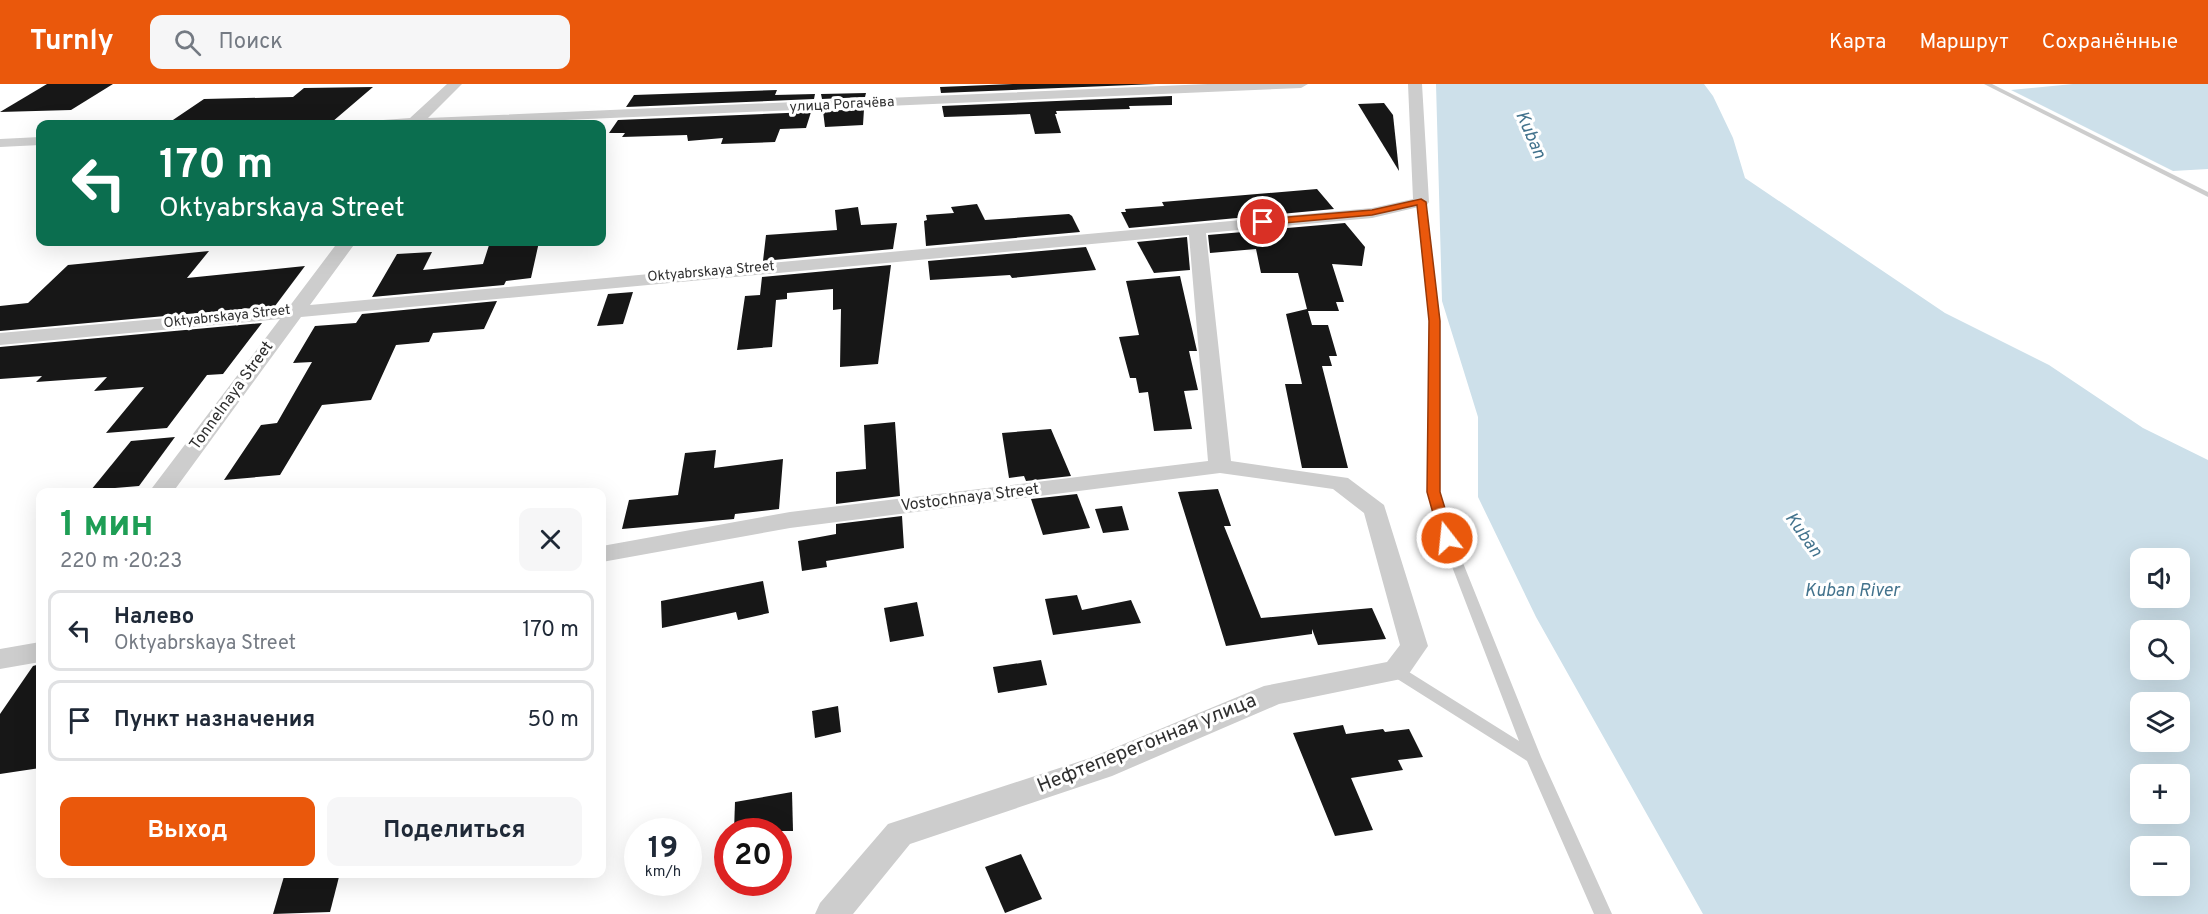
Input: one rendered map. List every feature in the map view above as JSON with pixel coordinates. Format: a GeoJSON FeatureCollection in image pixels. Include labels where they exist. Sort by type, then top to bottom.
{"type":"FeatureCollection","features":[{"type":"Feature","properties":{"kind":"street"},"geometry":{"type":"LineString","coordinates":[[417,120],[455,84]]}},
{"type":"Feature","properties":{"kind":"street","name":"улица Рогачёва"},"geometry":{"type":"LineString","coordinates":[[522,120],[1301,84]]}},
{"type":"Feature","properties":{"kind":"street"},"geometry":{"type":"LineString","coordinates":[[1415,84],[1421,202]]}},
{"type":"Feature","properties":{"kind":"street"},"geometry":{"type":"LineString","coordinates":[[0,143],[36,141]]}},
{"type":"Feature","properties":{"kind":"street","name":"Oktyabrskaya Street"},"geometry":{"type":"LineString","coordinates":[[0,339],[296,310],[1372,213],[1421,202]]}},
{"type":"Feature","properties":{"kind":"street"},"geometry":{"type":"LineString","coordinates":[[1197,228],[1220,466]]}},
{"type":"Feature","properties":{"kind":"street","name":"Tonnelnaya Street"},"geometry":{"type":"LineString","coordinates":[[164,488],[344,246]]}},
{"type":"Feature","properties":{"kind":"street","name":"Vostochnaya Street"},"geometry":{"type":"LineString","coordinates":[[606,553],[790,520],[1220,466],[1340,483],[1375,510],[1414,646],[1396,671]]}},
{"type":"Feature","properties":{"kind":"street"},"geometry":{"type":"LineString","coordinates":[[0,660],[36,653]]}},
{"type":"Feature","properties":{"kind":"street","name":"Нефтеперегонная улица"},"geometry":{"type":"LineString","coordinates":[[832,914],[899,834],[1101,766],[1274,694],[1396,671]]}},
{"type":"Feature","properties":{"kind":"lane"},"geometry":{"type":"LineString","coordinates":[[1987,84],[2208,195]]}},
{"type":"Feature","properties":{"kind":"lane"},"geometry":{"type":"LineString","coordinates":[[1421,202],[1434,321],[1434,492],[1447,538],[1533,757],[1603,914]]}},
{"type":"Feature","properties":{"kind":"lane"},"geometry":{"type":"LineString","coordinates":[[1396,671],[1533,757]]}},
{"type":"Feature","properties":{"kind":"water","name":"Kuban River"},"geometry":{"type":"Polygon","coordinates":[[[1436,84],[1704,84],[1713,96],[1733,138],[1745,178],[1945,313],[2049,365],[2143,428],[2208,460],[2208,914],[1703,914],[1536,617],[1478,497],[1478,417],[1442,301],[1436,84]]]}},
{"type":"Feature","properties":{"kind":"water"},"geometry":{"type":"Polygon","coordinates":[[[2073,84],[2208,84],[2208,169],[2173,171],[2011,90],[2073,84]]]}},
{"type":"Feature","properties":{"kind":"building"},"geometry":{"type":"Polygon","coordinates":[[[47,84],[113,84],[71,110],[0,112],[47,84]]]}},
{"type":"Feature","properties":{"kind":"building"},"geometry":{"type":"Polygon","coordinates":[[[1013,84],[1156,84],[941,93],[940,87],[1013,84]]]}},
{"type":"Feature","properties":{"kind":"building"},"geometry":{"type":"Polygon","coordinates":[[[373,87],[334,120],[173,120],[204,99],[293,97],[304,88],[373,87]]]}},
{"type":"Feature","properties":{"kind":"building"},"geometry":{"type":"Polygon","coordinates":[[[777,90],[775,95],[815,94],[814,99],[626,107],[634,95],[777,90]]]}},
{"type":"Feature","properties":{"kind":"building"},"geometry":{"type":"Polygon","coordinates":[[[866,93],[865,97],[822,99],[821,94],[866,93]]]}},
{"type":"Feature","properties":{"kind":"building"},"geometry":{"type":"Polygon","coordinates":[[[1172,96],[1172,105],[1129,106],[1130,109],[1056,111],[1061,133],[1035,134],[1030,114],[944,117],[942,106],[1172,96]]]}},
{"type":"Feature","properties":{"kind":"building"},"geometry":{"type":"Polygon","coordinates":[[[1384,103],[1393,115],[1399,171],[1358,104],[1384,103]]]}},
{"type":"Feature","properties":{"kind":"building"},"geometry":{"type":"Polygon","coordinates":[[[864,109],[863,125],[825,127],[823,111],[864,109]]]}},
{"type":"Feature","properties":{"kind":"building"},"geometry":{"type":"Polygon","coordinates":[[[811,112],[806,128],[780,129],[775,142],[721,144],[723,138],[688,141],[687,135],[622,137],[625,133],[609,133],[618,120],[811,112]]]}},
{"type":"Feature","properties":{"kind":"building"},"geometry":{"type":"Polygon","coordinates":[[[1317,189],[1334,209],[1129,228],[1121,212],[1126,212],[1125,209],[1164,206],[1162,202],[1317,189]]]}},
{"type":"Feature","properties":{"kind":"building"},"geometry":{"type":"Polygon","coordinates":[[[977,204],[985,220],[1069,214],[1080,232],[926,246],[924,221],[927,220],[926,215],[954,213],[951,207],[977,204]]]}},
{"type":"Feature","properties":{"kind":"building"},"geometry":{"type":"Polygon","coordinates":[[[858,207],[861,225],[897,223],[893,249],[763,261],[766,235],[837,230],[835,210],[858,207]]]}},
{"type":"Feature","properties":{"kind":"building"},"geometry":{"type":"Polygon","coordinates":[[[1345,223],[1365,247],[1362,266],[1332,264],[1344,302],[1336,302],[1339,311],[1308,311],[1312,325],[1328,325],[1337,356],[1329,356],[1332,366],[1322,366],[1348,468],[1302,468],[1285,384],[1302,384],[1286,314],[1307,309],[1298,273],[1261,273],[1256,249],[1210,253],[1208,235],[1345,223]]]}},
{"type":"Feature","properties":{"kind":"building"},"geometry":{"type":"Polygon","coordinates":[[[1187,237],[1190,270],[1154,273],[1137,242],[1187,237]]]}},
{"type":"Feature","properties":{"kind":"building"},"geometry":{"type":"Polygon","coordinates":[[[489,246],[538,246],[531,278],[506,281],[504,285],[372,297],[397,254],[432,252],[423,270],[483,264],[489,246]]]}},
{"type":"Feature","properties":{"kind":"building"},"geometry":{"type":"Polygon","coordinates":[[[1086,247],[1096,270],[1012,278],[1010,275],[930,280],[928,261],[1086,247]]]}},
{"type":"Feature","properties":{"kind":"building"},"geometry":{"type":"Polygon","coordinates":[[[209,251],[187,278],[305,266],[275,306],[0,331],[0,306],[28,303],[68,265],[209,251]]]}},
{"type":"Feature","properties":{"kind":"building"},"geometry":{"type":"Polygon","coordinates":[[[891,265],[878,364],[840,367],[841,309],[833,310],[833,289],[787,293],[787,299],[776,300],[772,347],[737,350],[745,296],[760,295],[762,277],[891,265]]]}},
{"type":"Feature","properties":{"kind":"building"},"geometry":{"type":"Polygon","coordinates":[[[1180,276],[1197,351],[1189,351],[1198,390],[1184,391],[1192,429],[1154,431],[1148,392],[1139,393],[1136,378],[1130,378],[1119,337],[1139,335],[1126,281],[1180,276]]]}},
{"type":"Feature","properties":{"kind":"building"},"geometry":{"type":"Polygon","coordinates":[[[633,292],[623,324],[597,326],[608,294],[633,292]]]}},
{"type":"Feature","properties":{"kind":"building"},"geometry":{"type":"Polygon","coordinates":[[[497,301],[484,329],[433,333],[429,342],[396,345],[371,400],[322,405],[280,475],[224,480],[261,425],[277,423],[312,362],[293,363],[315,326],[356,323],[362,314],[497,301]]]}},
{"type":"Feature","properties":{"kind":"building"},"geometry":{"type":"Polygon","coordinates":[[[262,323],[223,374],[207,375],[167,428],[106,433],[144,387],[94,391],[107,377],[36,382],[42,376],[0,379],[0,347],[262,323]]]}},
{"type":"Feature","properties":{"kind":"building"},"geometry":{"type":"Polygon","coordinates":[[[895,422],[900,496],[836,504],[836,472],[866,469],[864,425],[895,422]]]}},
{"type":"Feature","properties":{"kind":"building"},"geometry":{"type":"Polygon","coordinates":[[[1051,429],[1071,476],[1026,481],[1024,476],[1009,478],[1002,433],[1051,429]]]}},
{"type":"Feature","properties":{"kind":"building"},"geometry":{"type":"Polygon","coordinates":[[[175,437],[139,486],[93,488],[131,441],[175,437]]]}},
{"type":"Feature","properties":{"kind":"building"},"geometry":{"type":"Polygon","coordinates":[[[716,450],[714,468],[783,459],[779,509],[735,514],[734,519],[622,529],[629,500],[678,495],[685,453],[716,450]]]}},
{"type":"Feature","properties":{"kind":"building"},"geometry":{"type":"Polygon","coordinates":[[[1218,489],[1231,526],[1224,526],[1261,618],[1372,608],[1386,639],[1318,645],[1312,629],[1312,634],[1226,646],[1178,492],[1218,489]]]}},
{"type":"Feature","properties":{"kind":"building"},"geometry":{"type":"Polygon","coordinates":[[[1077,494],[1090,528],[1043,535],[1031,499],[1077,494]]]}},
{"type":"Feature","properties":{"kind":"building"},"geometry":{"type":"Polygon","coordinates":[[[1122,506],[1129,530],[1103,533],[1095,509],[1122,506]]]}},
{"type":"Feature","properties":{"kind":"building"},"geometry":{"type":"Polygon","coordinates":[[[902,516],[904,548],[826,561],[827,567],[802,571],[798,541],[836,534],[836,524],[902,516]]]}},
{"type":"Feature","properties":{"kind":"building"},"geometry":{"type":"Polygon","coordinates":[[[763,581],[769,613],[738,620],[736,612],[662,628],[661,601],[763,581]]]}},
{"type":"Feature","properties":{"kind":"building"},"geometry":{"type":"Polygon","coordinates":[[[1077,595],[1082,610],[1131,600],[1141,623],[1053,635],[1045,599],[1077,595]]]}},
{"type":"Feature","properties":{"kind":"building"},"geometry":{"type":"Polygon","coordinates":[[[917,602],[924,636],[890,642],[884,608],[917,602]]]}},
{"type":"Feature","properties":{"kind":"building"},"geometry":{"type":"Polygon","coordinates":[[[1041,660],[1047,685],[998,693],[993,667],[1041,660]]]}},
{"type":"Feature","properties":{"kind":"building"},"geometry":{"type":"Polygon","coordinates":[[[36,665],[36,769],[0,774],[0,714],[33,666],[36,665]]]}},
{"type":"Feature","properties":{"kind":"building"},"geometry":{"type":"Polygon","coordinates":[[[838,706],[841,732],[815,738],[812,711],[838,706]]]}},
{"type":"Feature","properties":{"kind":"building"},"geometry":{"type":"Polygon","coordinates":[[[1343,725],[1346,734],[1383,729],[1385,732],[1409,729],[1423,757],[1398,760],[1403,770],[1351,778],[1373,830],[1335,836],[1293,733],[1343,725]]]}},
{"type":"Feature","properties":{"kind":"building"},"geometry":{"type":"Polygon","coordinates":[[[792,792],[793,831],[792,818],[734,818],[735,802],[792,792]]]}},
{"type":"Feature","properties":{"kind":"building"},"geometry":{"type":"Polygon","coordinates":[[[1021,854],[1042,899],[1005,913],[985,867],[1021,854]]]}},
{"type":"Feature","properties":{"kind":"building"},"geometry":{"type":"Polygon","coordinates":[[[284,878],[339,878],[330,912],[273,914],[284,878]]]}},
{"type":"Feature","properties":{"kind":"route"},"geometry":{"type":"LineString","coordinates":[[1263,222],[1372,213],[1421,202],[1434,321],[1434,492],[1447,538]]}},
{"type":"Feature","properties":{"kind":"water label","name":"Kuban"},"geometry":{"type":"Point","coordinates":[1530,135]}},
{"type":"Feature","properties":{"kind":"water label","name":"Kuban"},"geometry":{"type":"Point","coordinates":[1803,535]}}]}
